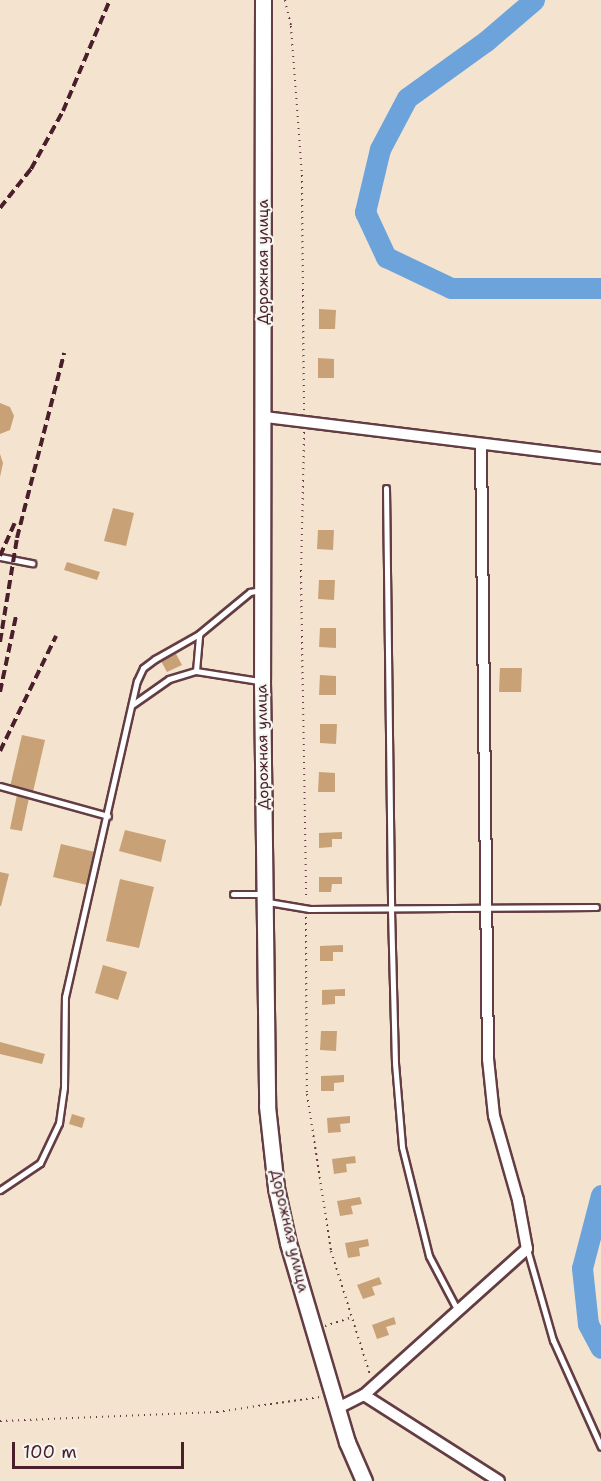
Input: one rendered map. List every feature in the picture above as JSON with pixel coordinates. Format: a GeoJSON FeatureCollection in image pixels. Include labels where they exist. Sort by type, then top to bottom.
{"type":"FeatureCollection","features":[{"type":"Feature","properties":{"kind":"street","name":"Дорожная улица"},"geometry":{"type":"LineString","coordinates":[[263,0],[265,417],[261,590],[267,1106],[276,1188],[334,1402],[364,1481]]}},
{"type":"Feature","properties":{"kind":"street"},"geometry":{"type":"LineString","coordinates":[[265,417],[601,458]]}},
{"type":"Feature","properties":{"kind":"street"},"geometry":{"type":"LineString","coordinates":[[334,1402],[364,1395],[527,1249],[518,1200],[494,1116],[488,1059],[481,444]]}},
{"type":"Feature","properties":{"kind":"street"},"geometry":{"type":"LineString","coordinates":[[364,1395],[499,1481]]}},
{"type":"Feature","properties":{"kind":"lane"},"geometry":{"type":"LineString","coordinates":[[386,488],[391,910],[395,1063],[402,1147],[429,1256],[459,1312]]}},
{"type":"Feature","properties":{"kind":"lane"},"geometry":{"type":"LineString","coordinates":[[0,557],[32,563]]}},
{"type":"Feature","properties":{"kind":"lane"},"geometry":{"type":"LineString","coordinates":[[0,1190],[40,1163],[58,1123],[64,1088],[65,997],[132,705],[143,668],[199,634],[250,592],[261,590]]}},
{"type":"Feature","properties":{"kind":"lane"},"geometry":{"type":"LineString","coordinates":[[196,671],[199,634]]}},
{"type":"Feature","properties":{"kind":"lane"},"geometry":{"type":"LineString","coordinates":[[132,705],[169,679],[196,671],[262,681]]}},
{"type":"Feature","properties":{"kind":"lane"},"geometry":{"type":"LineString","coordinates":[[0,786],[108,816]]}},
{"type":"Feature","properties":{"kind":"lane"},"geometry":{"type":"LineString","coordinates":[[233,894],[266,898],[306,908],[391,910],[596,907]]}},
{"type":"Feature","properties":{"kind":"lane"},"geometry":{"type":"LineString","coordinates":[[527,1249],[553,1340],[601,1447]]}},
{"type":"Feature","properties":{"kind":"path"},"geometry":{"type":"LineString","coordinates":[[285,0],[291,26],[302,175],[304,421],[301,570],[307,1094],[331,1251],[350,1318],[374,1386]]}},
{"type":"Feature","properties":{"kind":"path"},"geometry":{"type":"LineString","coordinates":[[318,1329],[350,1318]]}},
{"type":"Feature","properties":{"kind":"path"},"geometry":{"type":"LineString","coordinates":[[0,1421],[217,1412],[334,1402]]}},
{"type":"Feature","properties":{"kind":"building"},"geometry":{"type":"Polygon","coordinates":[[[319,309],[336,310],[335,329],[319,329],[319,309]]]}},
{"type":"Feature","properties":{"kind":"building"},"geometry":{"type":"Polygon","coordinates":[[[318,358],[334,359],[334,378],[318,378],[318,358]]]}},
{"type":"Feature","properties":{"kind":"building"},"geometry":{"type":"Polygon","coordinates":[[[0,403],[10,407],[14,416],[10,430],[0,434],[0,403]]]}},
{"type":"Feature","properties":{"kind":"building"},"geometry":{"type":"Polygon","coordinates":[[[0,454],[3,463],[0,477],[0,454]]]}},
{"type":"Feature","properties":{"kind":"building"},"geometry":{"type":"Polygon","coordinates":[[[113,508],[134,513],[126,546],[104,541],[113,508]]]}},
{"type":"Feature","properties":{"kind":"building"},"geometry":{"type":"Polygon","coordinates":[[[318,530],[334,530],[333,550],[317,549],[318,530]]]}},
{"type":"Feature","properties":{"kind":"building"},"geometry":{"type":"Polygon","coordinates":[[[67,562],[100,572],[97,580],[64,570],[67,562]]]}},
{"type":"Feature","properties":{"kind":"building"},"geometry":{"type":"Polygon","coordinates":[[[319,580],[335,580],[334,600],[318,599],[319,580]]]}},
{"type":"Feature","properties":{"kind":"building"},"geometry":{"type":"Polygon","coordinates":[[[320,628],[336,628],[336,648],[319,647],[320,628]]]}},
{"type":"Feature","properties":{"kind":"building"},"geometry":{"type":"Polygon","coordinates":[[[176,654],[182,665],[167,672],[161,661],[176,654]]]}},
{"type":"Feature","properties":{"kind":"building"},"geometry":{"type":"Polygon","coordinates":[[[500,668],[522,668],[521,692],[499,692],[500,668]]]}},
{"type":"Feature","properties":{"kind":"building"},"geometry":{"type":"Polygon","coordinates":[[[320,675],[336,676],[336,695],[319,695],[320,675]]]}},
{"type":"Feature","properties":{"kind":"building"},"geometry":{"type":"Polygon","coordinates":[[[320,724],[337,724],[336,744],[320,743],[320,724]]]}},
{"type":"Feature","properties":{"kind":"building"},"geometry":{"type":"Polygon","coordinates":[[[22,735],[45,740],[33,792],[10,787],[22,735]]]}},
{"type":"Feature","properties":{"kind":"building"},"geometry":{"type":"Polygon","coordinates":[[[319,772],[335,773],[335,792],[318,792],[319,772]]]}},
{"type":"Feature","properties":{"kind":"building"},"geometry":{"type":"Polygon","coordinates":[[[17,795],[29,798],[22,831],[10,829],[17,795]]]}},
{"type":"Feature","properties":{"kind":"building"},"geometry":{"type":"Polygon","coordinates":[[[125,830],[166,840],[161,862],[119,851],[125,830]]]}},
{"type":"Feature","properties":{"kind":"building"},"geometry":{"type":"Polygon","coordinates":[[[342,832],[342,839],[332,839],[332,847],[319,848],[319,833],[342,832]]]}},
{"type":"Feature","properties":{"kind":"building"},"geometry":{"type":"Polygon","coordinates":[[[61,844],[95,852],[87,885],[53,877],[61,844]]]}},
{"type":"Feature","properties":{"kind":"building"},"geometry":{"type":"Polygon","coordinates":[[[0,872],[9,874],[1,906],[0,906],[0,872]]]}},
{"type":"Feature","properties":{"kind":"building"},"geometry":{"type":"Polygon","coordinates":[[[319,877],[342,877],[342,884],[332,884],[331,892],[319,892],[319,877]]]}},
{"type":"Feature","properties":{"kind":"building"},"geometry":{"type":"Polygon","coordinates":[[[120,879],[154,887],[139,948],[106,941],[120,879]]]}},
{"type":"Feature","properties":{"kind":"building"},"geometry":{"type":"Polygon","coordinates":[[[343,945],[343,952],[333,952],[333,961],[320,961],[320,946],[343,945]]]}},
{"type":"Feature","properties":{"kind":"building"},"geometry":{"type":"Polygon","coordinates":[[[103,965],[127,972],[118,1000],[95,993],[103,965]]]}},
{"type":"Feature","properties":{"kind":"building"},"geometry":{"type":"Polygon","coordinates":[[[345,989],[345,996],[335,996],[335,1004],[322,1005],[322,990],[345,989]]]}},
{"type":"Feature","properties":{"kind":"building"},"geometry":{"type":"Polygon","coordinates":[[[321,1031],[337,1031],[336,1051],[320,1050],[321,1031]]]}},
{"type":"Feature","properties":{"kind":"building"},"geometry":{"type":"Polygon","coordinates":[[[0,1042],[45,1054],[42,1064],[0,1054],[0,1042]]]}},
{"type":"Feature","properties":{"kind":"building"},"geometry":{"type":"Polygon","coordinates":[[[344,1075],[344,1082],[334,1083],[334,1091],[321,1091],[321,1076],[344,1075]]]}},
{"type":"Feature","properties":{"kind":"building"},"geometry":{"type":"Polygon","coordinates":[[[72,1114],[85,1118],[82,1128],[69,1124],[72,1114]]]}},
{"type":"Feature","properties":{"kind":"building"},"geometry":{"type":"Polygon","coordinates":[[[350,1116],[350,1123],[340,1124],[341,1132],[328,1133],[327,1118],[350,1116]]]}},
{"type":"Feature","properties":{"kind":"building"},"geometry":{"type":"Polygon","coordinates":[[[355,1156],[356,1163],[346,1164],[347,1172],[334,1174],[332,1159],[355,1156]]]}},
{"type":"Feature","properties":{"kind":"building"},"geometry":{"type":"Polygon","coordinates":[[[360,1197],[362,1204],[351,1206],[353,1214],[340,1216],[337,1201],[360,1197]]]}},
{"type":"Feature","properties":{"kind":"building"},"geometry":{"type":"Polygon","coordinates":[[[368,1239],[369,1246],[359,1248],[360,1256],[348,1258],[345,1243],[368,1239]]]}},
{"type":"Feature","properties":{"kind":"building"},"geometry":{"type":"Polygon","coordinates":[[[379,1277],[382,1284],[372,1287],[375,1295],[363,1299],[357,1285],[379,1277]]]}},
{"type":"Feature","properties":{"kind":"building"},"geometry":{"type":"Polygon","coordinates":[[[394,1317],[396,1324],[386,1327],[389,1335],[377,1339],[372,1325],[394,1317]]]}},
{"type":"Feature","properties":{"kind":"waterway"},"geometry":{"type":"LineString","coordinates":[[534,0],[486,41],[407,98],[380,149],[365,212],[386,257],[451,288],[601,288]]}},
{"type":"Feature","properties":{"kind":"waterway"},"geometry":{"type":"LineString","coordinates":[[601,1195],[582,1268],[588,1324],[601,1348]]}},
{"type":"Feature","properties":{"kind":"railway"},"geometry":{"type":"LineString","coordinates":[[0,208],[31,169],[63,111],[110,0]]}},
{"type":"Feature","properties":{"kind":"railway"},"geometry":{"type":"LineString","coordinates":[[0,642],[17,538],[64,353]]}},
{"type":"Feature","properties":{"kind":"railway"},"geometry":{"type":"LineString","coordinates":[[0,556],[15,523]]}},
{"type":"Feature","properties":{"kind":"railway"},"geometry":{"type":"LineString","coordinates":[[0,692],[16,616]]}},
{"type":"Feature","properties":{"kind":"railway"},"geometry":{"type":"LineString","coordinates":[[0,751],[56,636]]}}]}
